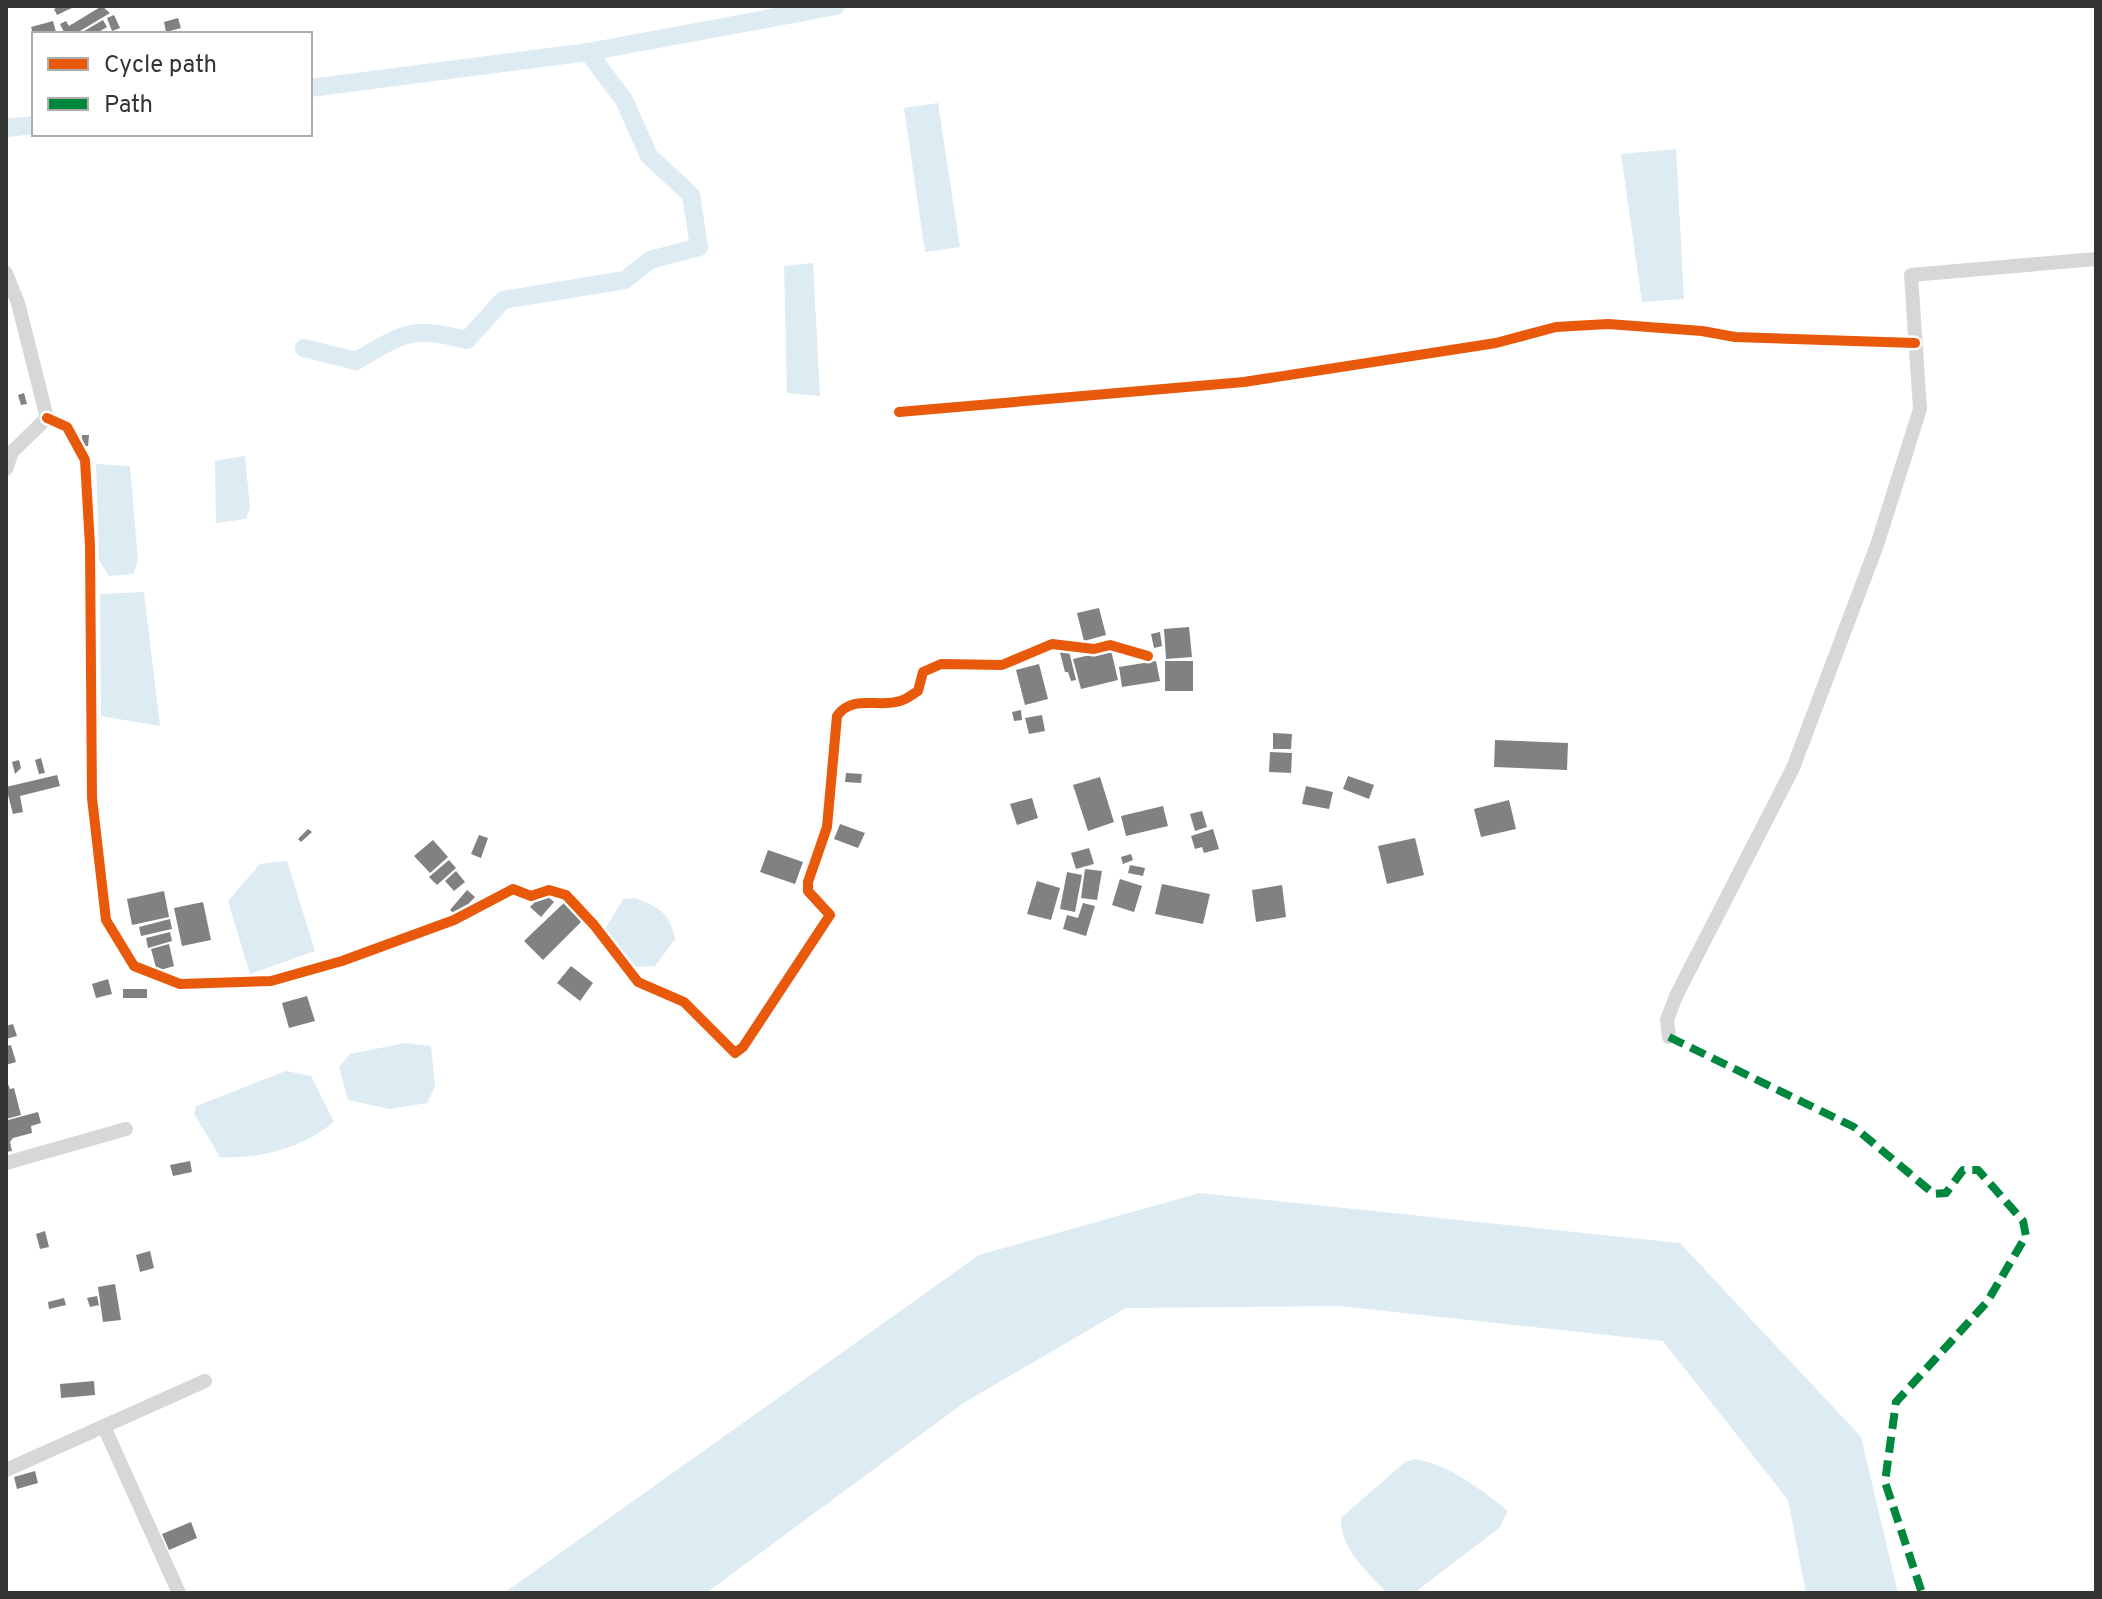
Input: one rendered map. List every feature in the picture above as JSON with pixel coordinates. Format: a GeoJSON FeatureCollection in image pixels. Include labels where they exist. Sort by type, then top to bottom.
{"type":"FeatureCollection","features":[{"type":"Feature","properties":{"kind":"street"},"geometry":{"type":"LineString","coordinates":[[1669,1037],[1667,1020],[1676,996],[1793,768],[1877,545],[1920,409],[1911,275],[2096,259]]}},
{"type":"Feature","properties":{"kind":"street"},"geometry":{"type":"LineString","coordinates":[[6,273],[18,303],[47,418]]}},
{"type":"Feature","properties":{"kind":"street"},"geometry":{"type":"LineString","coordinates":[[899,412],[1244,382],[1496,343],[1556,327],[1608,324],[1702,331],[1735,337],[1915,343]]}},
{"type":"Feature","properties":{"kind":"street"},"geometry":{"type":"LineString","coordinates":[[6,469],[12,452],[47,418]]}},
{"type":"Feature","properties":{"kind":"street"},"geometry":{"type":"LineString","coordinates":[[47,418],[67,427],[85,460],[90,546],[92,798],[106,920],[134,966],[180,984],[271,981],[342,961],[454,920],[513,889],[531,896],[549,890],[566,895],[594,925],[638,982],[684,1002],[735,1053],[743,1047],[830,915],[808,891],[808,882],[827,827],[837,716],[841,710],[861,702],[899,702],[918,691],[923,672],[941,664],[1002,665],[1052,644],[1094,649],[1110,645],[1148,656]]}},
{"type":"Feature","properties":{"kind":"street"},"geometry":{"type":"LineString","coordinates":[[6,1163],[126,1129]]}},
{"type":"Feature","properties":{"kind":"street"},"geometry":{"type":"LineString","coordinates":[[6,1470],[205,1381]]}},
{"type":"Feature","properties":{"kind":"street"},"geometry":{"type":"LineString","coordinates":[[104,1427],[179,1593]]}},
{"type":"Feature","properties":{"kind":"shaded area"},"geometry":{"type":"Polygon","coordinates":[[[938,103],[960,247],[925,252],[904,108],[938,103]]]}},
{"type":"Feature","properties":{"kind":"shaded area"},"geometry":{"type":"Polygon","coordinates":[[[1676,149],[1684,299],[1642,302],[1621,154],[1676,149]]]}},
{"type":"Feature","properties":{"kind":"shaded area"},"geometry":{"type":"Polygon","coordinates":[[[813,263],[820,396],[787,393],[784,266],[813,263]]]}},
{"type":"Feature","properties":{"kind":"shaded area"},"geometry":{"type":"Polygon","coordinates":[[[245,456],[250,508],[246,519],[216,523],[215,461],[245,456]]]}},
{"type":"Feature","properties":{"kind":"shaded area"},"geometry":{"type":"Polygon","coordinates":[[[96,464],[130,466],[138,560],[133,574],[109,576],[99,560],[96,464]]]}},
{"type":"Feature","properties":{"kind":"shaded area"},"geometry":{"type":"Polygon","coordinates":[[[144,592],[160,726],[101,716],[100,594],[144,592]]]}},
{"type":"Feature","properties":{"kind":"shaded area"},"geometry":{"type":"Polygon","coordinates":[[[287,861],[315,951],[250,974],[228,901],[260,864],[287,861]]]}},
{"type":"Feature","properties":{"kind":"shaded area"},"geometry":{"type":"Polygon","coordinates":[[[636,898],[663,912],[673,930],[675,939],[655,966],[637,967],[618,953],[605,929],[623,899],[636,898]]]}},
{"type":"Feature","properties":{"kind":"shaded area"},"geometry":{"type":"Polygon","coordinates":[[[405,1043],[431,1046],[435,1087],[427,1103],[390,1109],[348,1100],[339,1067],[350,1054],[405,1043]]]}},
{"type":"Feature","properties":{"kind":"shaded area"},"geometry":{"type":"Polygon","coordinates":[[[286,1071],[311,1076],[334,1122],[308,1139],[280,1150],[251,1156],[220,1157],[194,1114],[196,1106],[286,1071]]]}},
{"type":"Feature","properties":{"kind":"shaded area"},"geometry":{"type":"Polygon","coordinates":[[[1200,1193],[1680,1243],[1861,1437],[1898,1593],[1806,1593],[1788,1500],[1663,1341],[1339,1306],[1126,1308],[965,1402],[706,1593],[504,1593],[979,1255],[1200,1193]]]}},
{"type":"Feature","properties":{"kind":"shaded area"},"geometry":{"type":"Polygon","coordinates":[[[1415,1459],[1452,1472],[1508,1511],[1499,1528],[1414,1593],[1387,1593],[1350,1550],[1341,1518],[1405,1462],[1415,1459]]]}},
{"type":"Feature","properties":{"kind":"building"},"geometry":{"type":"Polygon","coordinates":[[[76,6],[57,15],[54,9],[76,6]]]}},
{"type":"Feature","properties":{"kind":"building"},"geometry":{"type":"Polygon","coordinates":[[[102,6],[110,13],[78,32],[64,32],[60,24],[66,21],[69,26],[102,6]]]}},
{"type":"Feature","properties":{"kind":"building"},"geometry":{"type":"Polygon","coordinates":[[[114,15],[120,28],[112,31],[107,18],[114,15]]]}},
{"type":"Feature","properties":{"kind":"building"},"geometry":{"type":"Polygon","coordinates":[[[178,18],[181,28],[166,32],[164,22],[178,18]]]}},
{"type":"Feature","properties":{"kind":"building"},"geometry":{"type":"Polygon","coordinates":[[[103,20],[107,27],[98,32],[82,32],[103,20]]]}},
{"type":"Feature","properties":{"kind":"building"},"geometry":{"type":"Polygon","coordinates":[[[53,21],[56,32],[32,32],[31,27],[53,21]]]}},
{"type":"Feature","properties":{"kind":"building"},"geometry":{"type":"Polygon","coordinates":[[[24,393],[27,404],[21,405],[18,395],[24,393]]]}},
{"type":"Feature","properties":{"kind":"building"},"geometry":{"type":"Polygon","coordinates":[[[82,435],[89,435],[88,446],[81,446],[82,435]]]}},
{"type":"Feature","properties":{"kind":"building"},"geometry":{"type":"Polygon","coordinates":[[[1099,608],[1106,635],[1084,641],[1077,613],[1099,608]]]}},
{"type":"Feature","properties":{"kind":"building"},"geometry":{"type":"Polygon","coordinates":[[[1189,627],[1192,657],[1166,659],[1164,629],[1189,627]]]}},
{"type":"Feature","properties":{"kind":"building"},"geometry":{"type":"Polygon","coordinates":[[[1160,632],[1162,646],[1154,648],[1151,634],[1160,632]]]}},
{"type":"Feature","properties":{"kind":"building"},"geometry":{"type":"Polygon","coordinates":[[[1067,643],[1076,680],[1071,681],[1068,672],[1065,672],[1058,645],[1067,643]]]}},
{"type":"Feature","properties":{"kind":"building"},"geometry":{"type":"Polygon","coordinates":[[[1111,650],[1118,680],[1081,689],[1073,659],[1111,650]]]}},
{"type":"Feature","properties":{"kind":"building"},"geometry":{"type":"Polygon","coordinates":[[[1156,661],[1160,681],[1122,687],[1119,667],[1156,661]]]}},
{"type":"Feature","properties":{"kind":"building"},"geometry":{"type":"Polygon","coordinates":[[[1165,661],[1193,661],[1193,691],[1165,691],[1165,661]]]}},
{"type":"Feature","properties":{"kind":"building"},"geometry":{"type":"Polygon","coordinates":[[[1039,664],[1048,699],[1025,705],[1016,670],[1039,664]]]}},
{"type":"Feature","properties":{"kind":"building"},"geometry":{"type":"Polygon","coordinates":[[[1021,710],[1022,720],[1014,721],[1012,712],[1021,710]]]}},
{"type":"Feature","properties":{"kind":"building"},"geometry":{"type":"Polygon","coordinates":[[[1042,715],[1045,731],[1029,734],[1025,718],[1042,715]]]}},
{"type":"Feature","properties":{"kind":"building"},"geometry":{"type":"Polygon","coordinates":[[[1273,733],[1292,734],[1291,749],[1273,749],[1273,733]]]}},
{"type":"Feature","properties":{"kind":"building"},"geometry":{"type":"Polygon","coordinates":[[[1495,740],[1568,743],[1567,770],[1494,767],[1495,740]]]}},
{"type":"Feature","properties":{"kind":"building"},"geometry":{"type":"Polygon","coordinates":[[[1270,752],[1292,753],[1291,773],[1269,772],[1270,752]]]}},
{"type":"Feature","properties":{"kind":"building"},"geometry":{"type":"Polygon","coordinates":[[[41,758],[45,773],[39,774],[35,760],[41,758]]]}},
{"type":"Feature","properties":{"kind":"building"},"geometry":{"type":"Polygon","coordinates":[[[19,760],[21,768],[15,774],[12,762],[19,760]]]}},
{"type":"Feature","properties":{"kind":"building"},"geometry":{"type":"Polygon","coordinates":[[[846,773],[862,774],[861,783],[845,782],[846,773]]]}},
{"type":"Feature","properties":{"kind":"building"},"geometry":{"type":"Polygon","coordinates":[[[57,775],[60,786],[20,796],[23,812],[13,814],[6,787],[57,775]]]}},
{"type":"Feature","properties":{"kind":"building"},"geometry":{"type":"Polygon","coordinates":[[[1348,776],[1374,785],[1369,799],[1343,789],[1348,776]]]}},
{"type":"Feature","properties":{"kind":"building"},"geometry":{"type":"Polygon","coordinates":[[[1100,777],[1114,822],[1088,831],[1073,785],[1100,777]]]}},
{"type":"Feature","properties":{"kind":"building"},"geometry":{"type":"Polygon","coordinates":[[[1306,786],[1333,792],[1329,809],[1302,804],[1306,786]]]}},
{"type":"Feature","properties":{"kind":"building"},"geometry":{"type":"Polygon","coordinates":[[[1032,798],[1038,818],[1017,825],[1010,804],[1032,798]]]}},
{"type":"Feature","properties":{"kind":"building"},"geometry":{"type":"Polygon","coordinates":[[[1509,800],[1516,829],[1481,837],[1474,809],[1509,800]]]}},
{"type":"Feature","properties":{"kind":"building"},"geometry":{"type":"Polygon","coordinates":[[[1163,806],[1168,826],[1126,836],[1121,816],[1163,806]]]}},
{"type":"Feature","properties":{"kind":"building"},"geometry":{"type":"Polygon","coordinates":[[[1202,811],[1207,827],[1195,831],[1190,814],[1202,811]]]}},
{"type":"Feature","properties":{"kind":"building"},"geometry":{"type":"Polygon","coordinates":[[[840,824],[865,833],[858,848],[834,839],[840,824]]]}},
{"type":"Feature","properties":{"kind":"building"},"geometry":{"type":"Polygon","coordinates":[[[308,829],[312,832],[301,842],[298,839],[308,829]]]}},
{"type":"Feature","properties":{"kind":"building"},"geometry":{"type":"Polygon","coordinates":[[[1213,829],[1219,849],[1204,853],[1202,847],[1195,849],[1191,836],[1213,829]]]}},
{"type":"Feature","properties":{"kind":"building"},"geometry":{"type":"Polygon","coordinates":[[[479,835],[488,838],[481,858],[471,854],[479,835]]]}},
{"type":"Feature","properties":{"kind":"building"},"geometry":{"type":"Polygon","coordinates":[[[1415,838],[1424,875],[1387,884],[1378,846],[1415,838]]]}},
{"type":"Feature","properties":{"kind":"building"},"geometry":{"type":"Polygon","coordinates":[[[433,840],[448,857],[430,873],[414,856],[433,840]]]}},
{"type":"Feature","properties":{"kind":"building"},"geometry":{"type":"Polygon","coordinates":[[[1089,848],[1094,864],[1076,869],[1071,853],[1089,848]]]}},
{"type":"Feature","properties":{"kind":"building"},"geometry":{"type":"Polygon","coordinates":[[[768,850],[803,862],[795,884],[760,872],[768,850]]]}},
{"type":"Feature","properties":{"kind":"building"},"geometry":{"type":"Polygon","coordinates":[[[1131,854],[1133,860],[1123,864],[1121,857],[1131,854]]]}},
{"type":"Feature","properties":{"kind":"building"},"geometry":{"type":"Polygon","coordinates":[[[449,860],[456,868],[437,885],[429,877],[449,860]]]}},
{"type":"Feature","properties":{"kind":"building"},"geometry":{"type":"Polygon","coordinates":[[[1130,865],[1145,868],[1143,876],[1128,873],[1130,865]]]}},
{"type":"Feature","properties":{"kind":"building"},"geometry":{"type":"Polygon","coordinates":[[[1085,869],[1102,871],[1097,900],[1081,898],[1085,869]]]}},
{"type":"Feature","properties":{"kind":"building"},"geometry":{"type":"Polygon","coordinates":[[[456,871],[465,882],[454,891],[445,881],[456,871]]]}},
{"type":"Feature","properties":{"kind":"building"},"geometry":{"type":"Polygon","coordinates":[[[1067,872],[1082,875],[1075,912],[1060,909],[1067,872]]]}},
{"type":"Feature","properties":{"kind":"building"},"geometry":{"type":"Polygon","coordinates":[[[1120,879],[1142,886],[1134,912],[1112,905],[1120,879]]]}},
{"type":"Feature","properties":{"kind":"building"},"geometry":{"type":"Polygon","coordinates":[[[1037,881],[1060,888],[1051,920],[1027,914],[1037,881]]]}},
{"type":"Feature","properties":{"kind":"building"},"geometry":{"type":"Polygon","coordinates":[[[1162,884],[1210,894],[1203,924],[1155,914],[1162,884]]]}},
{"type":"Feature","properties":{"kind":"building"},"geometry":{"type":"Polygon","coordinates":[[[1282,885],[1286,917],[1256,922],[1252,890],[1282,885]]]}},
{"type":"Feature","properties":{"kind":"building"},"geometry":{"type":"Polygon","coordinates":[[[467,890],[475,897],[457,916],[450,910],[467,890]]]}},
{"type":"Feature","properties":{"kind":"building"},"geometry":{"type":"Polygon","coordinates":[[[164,891],[169,917],[132,925],[127,899],[164,891]]]}},
{"type":"Feature","properties":{"kind":"building"},"geometry":{"type":"Polygon","coordinates":[[[544,893],[554,902],[541,917],[530,907],[544,893]]]}},
{"type":"Feature","properties":{"kind":"building"},"geometry":{"type":"Polygon","coordinates":[[[567,900],[585,918],[543,960],[524,941],[567,900]]]}},
{"type":"Feature","properties":{"kind":"building"},"geometry":{"type":"Polygon","coordinates":[[[203,902],[211,940],[182,946],[174,908],[203,902]]]}},
{"type":"Feature","properties":{"kind":"building"},"geometry":{"type":"Polygon","coordinates":[[[1083,903],[1095,906],[1086,936],[1063,929],[1067,915],[1078,918],[1083,903]]]}},
{"type":"Feature","properties":{"kind":"building"},"geometry":{"type":"Polygon","coordinates":[[[170,919],[172,929],[141,936],[139,927],[170,919]]]}},
{"type":"Feature","properties":{"kind":"building"},"geometry":{"type":"Polygon","coordinates":[[[170,932],[172,941],[148,948],[146,938],[170,932]]]}},
{"type":"Feature","properties":{"kind":"building"},"geometry":{"type":"Polygon","coordinates":[[[169,944],[174,966],[157,971],[151,949],[169,944]]]}},
{"type":"Feature","properties":{"kind":"building"},"geometry":{"type":"Polygon","coordinates":[[[571,966],[593,983],[580,1001],[557,983],[571,966]]]}},
{"type":"Feature","properties":{"kind":"building"},"geometry":{"type":"Polygon","coordinates":[[[108,979],[112,994],[96,998],[92,984],[108,979]]]}},
{"type":"Feature","properties":{"kind":"building"},"geometry":{"type":"Polygon","coordinates":[[[123,989],[147,989],[147,998],[123,998],[123,989]]]}},
{"type":"Feature","properties":{"kind":"building"},"geometry":{"type":"Polygon","coordinates":[[[307,996],[315,1021],[289,1028],[282,1003],[307,996]]]}},
{"type":"Feature","properties":{"kind":"building"},"geometry":{"type":"Polygon","coordinates":[[[13,1024],[17,1036],[6,1039],[6,1026],[13,1024]]]}},
{"type":"Feature","properties":{"kind":"building"},"geometry":{"type":"Polygon","coordinates":[[[11,1045],[16,1062],[6,1065],[6,1046],[11,1045]]]}},
{"type":"Feature","properties":{"kind":"building"},"geometry":{"type":"Polygon","coordinates":[[[6,1079],[10,1089],[14,1088],[21,1115],[6,1119],[6,1079]]]}},
{"type":"Feature","properties":{"kind":"building"},"geometry":{"type":"Polygon","coordinates":[[[38,1112],[41,1123],[31,1126],[32,1133],[13,1138],[10,1142],[12,1151],[6,1152],[8,1120],[38,1112]]]}},
{"type":"Feature","properties":{"kind":"building"},"geometry":{"type":"Polygon","coordinates":[[[190,1161],[192,1172],[173,1176],[170,1165],[190,1161]]]}},
{"type":"Feature","properties":{"kind":"building"},"geometry":{"type":"Polygon","coordinates":[[[45,1231],[49,1247],[40,1249],[36,1234],[45,1231]]]}},
{"type":"Feature","properties":{"kind":"building"},"geometry":{"type":"Polygon","coordinates":[[[150,1251],[154,1268],[140,1272],[136,1255],[150,1251]]]}},
{"type":"Feature","properties":{"kind":"building"},"geometry":{"type":"Polygon","coordinates":[[[115,1284],[121,1320],[103,1322],[98,1287],[115,1284]]]}},
{"type":"Feature","properties":{"kind":"building"},"geometry":{"type":"Polygon","coordinates":[[[97,1296],[99,1305],[90,1307],[87,1298],[97,1296]]]}},
{"type":"Feature","properties":{"kind":"building"},"geometry":{"type":"Polygon","coordinates":[[[64,1298],[66,1305],[49,1309],[48,1302],[64,1298]]]}},
{"type":"Feature","properties":{"kind":"building"},"geometry":{"type":"Polygon","coordinates":[[[94,1381],[95,1395],[61,1398],[60,1384],[94,1381]]]}},
{"type":"Feature","properties":{"kind":"building"},"geometry":{"type":"Polygon","coordinates":[[[35,1471],[38,1483],[17,1489],[14,1477],[35,1471]]]}},
{"type":"Feature","properties":{"kind":"building"},"geometry":{"type":"Polygon","coordinates":[[[191,1522],[197,1538],[169,1550],[162,1534],[191,1522]]]}},
{"type":"Feature","properties":{"kind":"waterway"},"geometry":{"type":"LineString","coordinates":[[312,88],[588,52],[836,6]]}},
{"type":"Feature","properties":{"kind":"waterway"},"geometry":{"type":"LineString","coordinates":[[304,348],[356,361],[408,335],[433,333],[467,340],[503,300],[625,280],[650,260],[699,247],[691,195],[649,156],[624,100],[588,52]]}},
{"type":"Feature","properties":{"kind":"waterway"},"geometry":{"type":"LineString","coordinates":[[6,128],[32,125]]}},
{"type":"Feature","properties":{"kind":"marked path"},"geometry":{"type":"LineString","coordinates":[[1669,1037],[1854,1127],[1934,1194],[1946,1193],[1963,1170],[1978,1170],[2023,1221],[2026,1236],[1987,1302],[1896,1402],[1885,1482],[1922,1593]]}},
{"type":"Feature","properties":{"kind":"cycle path"},"geometry":{"type":"LineString","coordinates":[[899,412],[1244,382],[1496,343],[1556,327],[1608,324],[1702,331],[1735,337],[1915,343]]}},
{"type":"Feature","properties":{"kind":"cycle path"},"geometry":{"type":"LineString","coordinates":[[47,418],[67,427],[85,460],[90,546],[92,798],[106,920],[134,966],[180,984],[271,981],[342,961],[454,920],[513,889],[531,896],[549,890],[566,895],[594,925],[638,982],[684,1002],[735,1053],[743,1047],[830,915],[808,891],[808,882],[827,827],[837,716],[843,709],[858,703],[892,703],[905,699],[918,691],[923,672],[941,664],[1002,665],[1052,644],[1094,649],[1110,645],[1148,656]]}}]}
